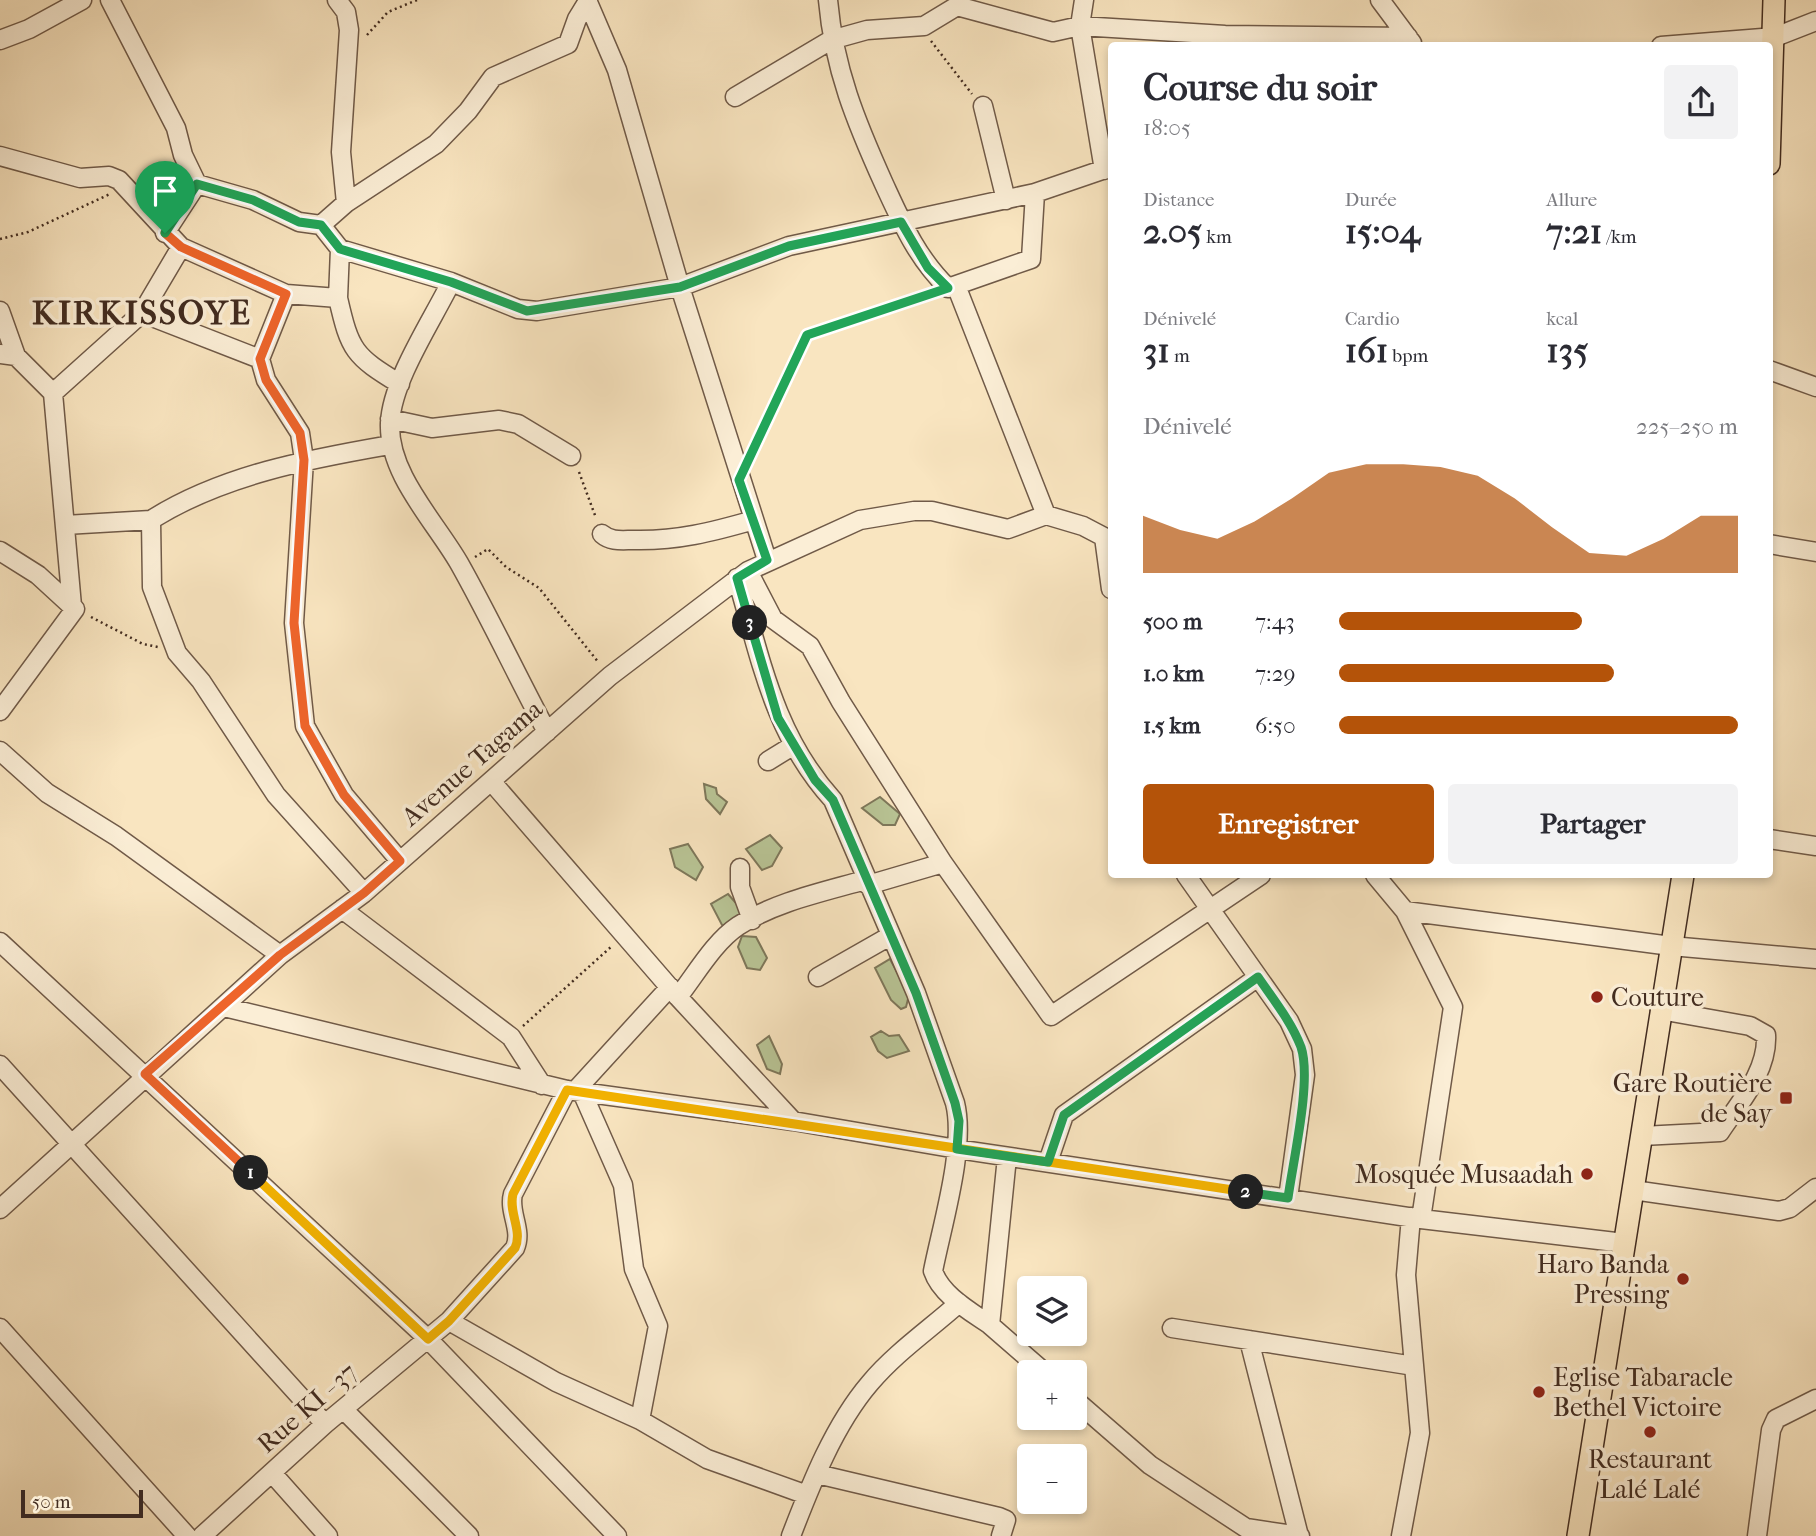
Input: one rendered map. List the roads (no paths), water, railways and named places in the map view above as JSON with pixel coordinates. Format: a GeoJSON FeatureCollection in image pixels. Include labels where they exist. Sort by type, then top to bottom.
{"type":"FeatureCollection","features":[{"type":"Feature","properties":{"kind":"main road"},"geometry":{"type":"LineString","coordinates":[[1773,50],[1774,0]]}},
{"type":"Feature","properties":{"kind":"main road"},"geometry":{"type":"LineString","coordinates":[[1578,1536],[1682,878]]}},
{"type":"Feature","properties":{"kind":"street"},"geometry":{"type":"LineString","coordinates":[[0,40],[29,29],[82,0]]}},
{"type":"Feature","properties":{"kind":"street"},"geometry":{"type":"LineString","coordinates":[[110,0],[176,128],[183,155],[197,184],[253,200],[299,222],[321,225],[340,249],[451,282],[527,311],[680,287],[789,246],[1006,200],[1108,169],[1080,26],[1084,0]]}},
{"type":"Feature","properties":{"kind":"street"},"geometry":{"type":"LineString","coordinates":[[337,0],[346,12],[349,30],[341,152],[346,203]]}},
{"type":"Feature","properties":{"kind":"street"},"geometry":{"type":"LineString","coordinates":[[321,225],[346,203],[436,144],[468,111],[493,77],[568,44],[587,0]]}},
{"type":"Feature","properties":{"kind":"street"},"geometry":{"type":"LineString","coordinates":[[587,0],[617,70],[739,480],[767,560]]}},
{"type":"Feature","properties":{"kind":"street"},"geometry":{"type":"LineString","coordinates":[[828,0],[831,40],[851,111],[901,222],[921,259],[953,288],[1046,515],[1108,531]]}},
{"type":"Feature","properties":{"kind":"street"},"geometry":{"type":"LineString","coordinates":[[1380,0],[1411,41]]}},
{"type":"Feature","properties":{"kind":"street"},"geometry":{"type":"LineString","coordinates":[[735,97],[831,40],[867,30],[924,26],[956,3],[1053,32],[1080,26],[1225,36],[1411,41]]}},
{"type":"Feature","properties":{"kind":"street"},"geometry":{"type":"LineString","coordinates":[[1711,42],[1774,37],[1816,21]]}},
{"type":"Feature","properties":{"kind":"street"},"geometry":{"type":"LineString","coordinates":[[983,106],[1006,200]]}},
{"type":"Feature","properties":{"kind":"street"},"geometry":{"type":"LineString","coordinates":[[0,156],[80,178],[110,176],[127,186],[165,233],[181,247],[286,294],[338,299]]}},
{"type":"Feature","properties":{"kind":"street"},"geometry":{"type":"LineString","coordinates":[[165,233],[197,184]]}},
{"type":"Feature","properties":{"kind":"street"},"geometry":{"type":"LineString","coordinates":[[953,288],[1031,259],[1035,193]]}},
{"type":"Feature","properties":{"kind":"street"},"geometry":{"type":"LineString","coordinates":[[52,393],[142,313],[181,247]]}},
{"type":"Feature","properties":{"kind":"street"},"geometry":{"type":"LineString","coordinates":[[340,249],[338,299],[346,331],[358,355],[400,384]]}},
{"type":"Feature","properties":{"kind":"street"},"geometry":{"type":"LineString","coordinates":[[451,282],[400,384],[390,419],[390,445],[400,469],[460,565],[547,732]]}},
{"type":"Feature","properties":{"kind":"street"},"geometry":{"type":"LineString","coordinates":[[286,294],[260,359],[266,380],[300,433],[304,460],[294,623],[305,726],[344,795],[400,861]]}},
{"type":"Feature","properties":{"kind":"street"},"geometry":{"type":"LineString","coordinates":[[0,311],[8,355],[52,393],[74,608],[0,711]]}},
{"type":"Feature","properties":{"kind":"street"},"geometry":{"type":"LineString","coordinates":[[142,313],[260,359]]}},
{"type":"Feature","properties":{"kind":"street"},"geometry":{"type":"LineString","coordinates":[[1773,371],[1816,387]]}},
{"type":"Feature","properties":{"kind":"street"},"geometry":{"type":"LineString","coordinates":[[390,419],[432,428],[499,419],[518,424],[571,456]]}},
{"type":"Feature","properties":{"kind":"street"},"geometry":{"type":"LineString","coordinates":[[65,525],[151,520],[184,502],[304,460],[390,445]]}},
{"type":"Feature","properties":{"kind":"street","name":"Avenue Tagama"},"geometry":{"type":"LineString","coordinates":[[0,1209],[145,1074],[280,955],[364,893],[610,676],[742,574],[767,560],[860,520],[914,511],[932,511],[1008,529],[1046,515]]}},
{"type":"Feature","properties":{"kind":"street"},"geometry":{"type":"LineString","coordinates":[[151,520],[152,587],[161,618],[177,653],[201,681],[276,795],[364,893]]}},
{"type":"Feature","properties":{"kind":"street"},"geometry":{"type":"LineString","coordinates":[[602,534],[611,540],[670,541],[697,537],[754,520]]}},
{"type":"Feature","properties":{"kind":"street"},"geometry":{"type":"LineString","coordinates":[[1773,545],[1816,552]]}},
{"type":"Feature","properties":{"kind":"street"},"geometry":{"type":"LineString","coordinates":[[0,551],[38,575],[74,608]]}},
{"type":"Feature","properties":{"kind":"street"},"geometry":{"type":"LineString","coordinates":[[742,574],[778,718],[815,780],[833,800],[916,993],[955,1103],[959,1121],[957,1149],[933,1271],[940,1285],[959,1303],[990,1325],[1030,1360]]}},
{"type":"Feature","properties":{"kind":"street"},"geometry":{"type":"LineString","coordinates":[[742,574],[773,619],[810,646],[841,702],[943,863],[1051,1016],[1256,878]]}},
{"type":"Feature","properties":{"kind":"street"},"geometry":{"type":"LineString","coordinates":[[768,761],[794,745]]}},
{"type":"Feature","properties":{"kind":"street"},"geometry":{"type":"LineString","coordinates":[[0,751],[47,793],[116,836],[280,955]]}},
{"type":"Feature","properties":{"kind":"street"},"geometry":{"type":"LineString","coordinates":[[491,781],[674,992],[793,1121]]}},
{"type":"Feature","properties":{"kind":"street"},"geometry":{"type":"LineString","coordinates":[[1773,840],[1816,846]]}},
{"type":"Feature","properties":{"kind":"street","name":"Rue KI - 37"},"geometry":{"type":"LineString","coordinates":[[202,1536],[325,1424],[449,1321],[515,1248],[518,1232],[512,1206],[513,1194],[575,1091],[738,926],[796,899],[943,863]]}},
{"type":"Feature","properties":{"kind":"street"},"geometry":{"type":"LineString","coordinates":[[740,868],[740,887],[752,920]]}},
{"type":"Feature","properties":{"kind":"street"},"geometry":{"type":"LineString","coordinates":[[1188,878],[1289,1021],[1301,1049],[1305,1075],[1288,1198]]}},
{"type":"Feature","properties":{"kind":"street"},"geometry":{"type":"LineString","coordinates":[[1378,878],[1405,911],[1453,1007],[1406,1275],[1420,1433],[1401,1536]]}},
{"type":"Feature","properties":{"kind":"street"},"geometry":{"type":"LineString","coordinates":[[342,909],[511,1037],[542,1085]]}},
{"type":"Feature","properties":{"kind":"street"},"geometry":{"type":"LineString","coordinates":[[1405,911],[1671,946],[1816,959]]}},
{"type":"Feature","properties":{"kind":"street"},"geometry":{"type":"LineString","coordinates":[[818,977],[890,936]]}},
{"type":"Feature","properties":{"kind":"street"},"geometry":{"type":"LineString","coordinates":[[0,942],[428,1339],[617,1536]]}},
{"type":"Feature","properties":{"kind":"street"},"geometry":{"type":"LineString","coordinates":[[1048,1162],[1064,1115],[1258,977]]}},
{"type":"Feature","properties":{"kind":"street"},"geometry":{"type":"LineString","coordinates":[[224,1007],[575,1091],[793,1121],[1007,1157],[1416,1218],[1624,1243]]}},
{"type":"Feature","properties":{"kind":"street"},"geometry":{"type":"LineString","coordinates":[[1642,1136],[1720,1132],[1759,1073],[1766,1044],[1766,1035],[1750,1026],[1660,1010]]}},
{"type":"Feature","properties":{"kind":"street"},"geometry":{"type":"LineString","coordinates":[[0,1065],[325,1424]]}},
{"type":"Feature","properties":{"kind":"street"},"geometry":{"type":"LineString","coordinates":[[575,1091],[623,1185],[634,1269],[658,1326],[640,1420]]}},
{"type":"Feature","properties":{"kind":"street"},"geometry":{"type":"LineString","coordinates":[[990,1325],[1007,1157]]}},
{"type":"Feature","properties":{"kind":"street"},"geometry":{"type":"LineString","coordinates":[[1633,1190],[1779,1211],[1790,1208],[1816,1188]]}},
{"type":"Feature","properties":{"kind":"street"},"geometry":{"type":"LineString","coordinates":[[791,1536],[817,1474],[846,1418],[870,1382],[959,1303]]}},
{"type":"Feature","properties":{"kind":"street"},"geometry":{"type":"LineString","coordinates":[[449,1321],[556,1382],[640,1420],[707,1458],[807,1495]]}},
{"type":"Feature","properties":{"kind":"street"},"geometry":{"type":"LineString","coordinates":[[0,1328],[187,1536]]}},
{"type":"Feature","properties":{"kind":"street"},"geometry":{"type":"LineString","coordinates":[[1172,1328],[1413,1366]]}},
{"type":"Feature","properties":{"kind":"street"},"geometry":{"type":"LineString","coordinates":[[1087,1410],[1150,1465],[1246,1528],[1300,1536],[1249,1340]]}},
{"type":"Feature","properties":{"kind":"street"},"geometry":{"type":"LineString","coordinates":[[1757,1536],[1771,1430],[1776,1419],[1816,1399]]}},
{"type":"Feature","properties":{"kind":"street"},"geometry":{"type":"LineString","coordinates":[[343,1409],[469,1536]]}},
{"type":"Feature","properties":{"kind":"street"},"geometry":{"type":"LineString","coordinates":[[272,1473],[328,1536]]}},
{"type":"Feature","properties":{"kind":"street"},"geometry":{"type":"LineString","coordinates":[[817,1474],[1006,1531]]}},
{"type":"Feature","properties":{"kind":"place","name":"Couture"},"geometry":{"type":"Point","coordinates":[1597,997]}},
{"type":"Feature","properties":{"kind":"place","name":"Gare Routière de Say"},"geometry":{"type":"Point","coordinates":[1786,1098]}},
{"type":"Feature","properties":{"kind":"place","name":"Mosquée Musaadah"},"geometry":{"type":"Point","coordinates":[1587,1174]}},
{"type":"Feature","properties":{"kind":"place","name":"Haro Banda Pressing"},"geometry":{"type":"Point","coordinates":[1683,1279]}},
{"type":"Feature","properties":{"kind":"place","name":"Eglise Tabaracle Bethel Victoire"},"geometry":{"type":"Point","coordinates":[1539,1392]}},
{"type":"Feature","properties":{"kind":"place","name":"Restaurant Lalé Lalé"},"geometry":{"type":"Point","coordinates":[1650,1432]}},
{"type":"Feature","properties":{"kind":"district","name":"KIRKISSOYE"},"geometry":{"type":"Point","coordinates":[142,313]}}]}
